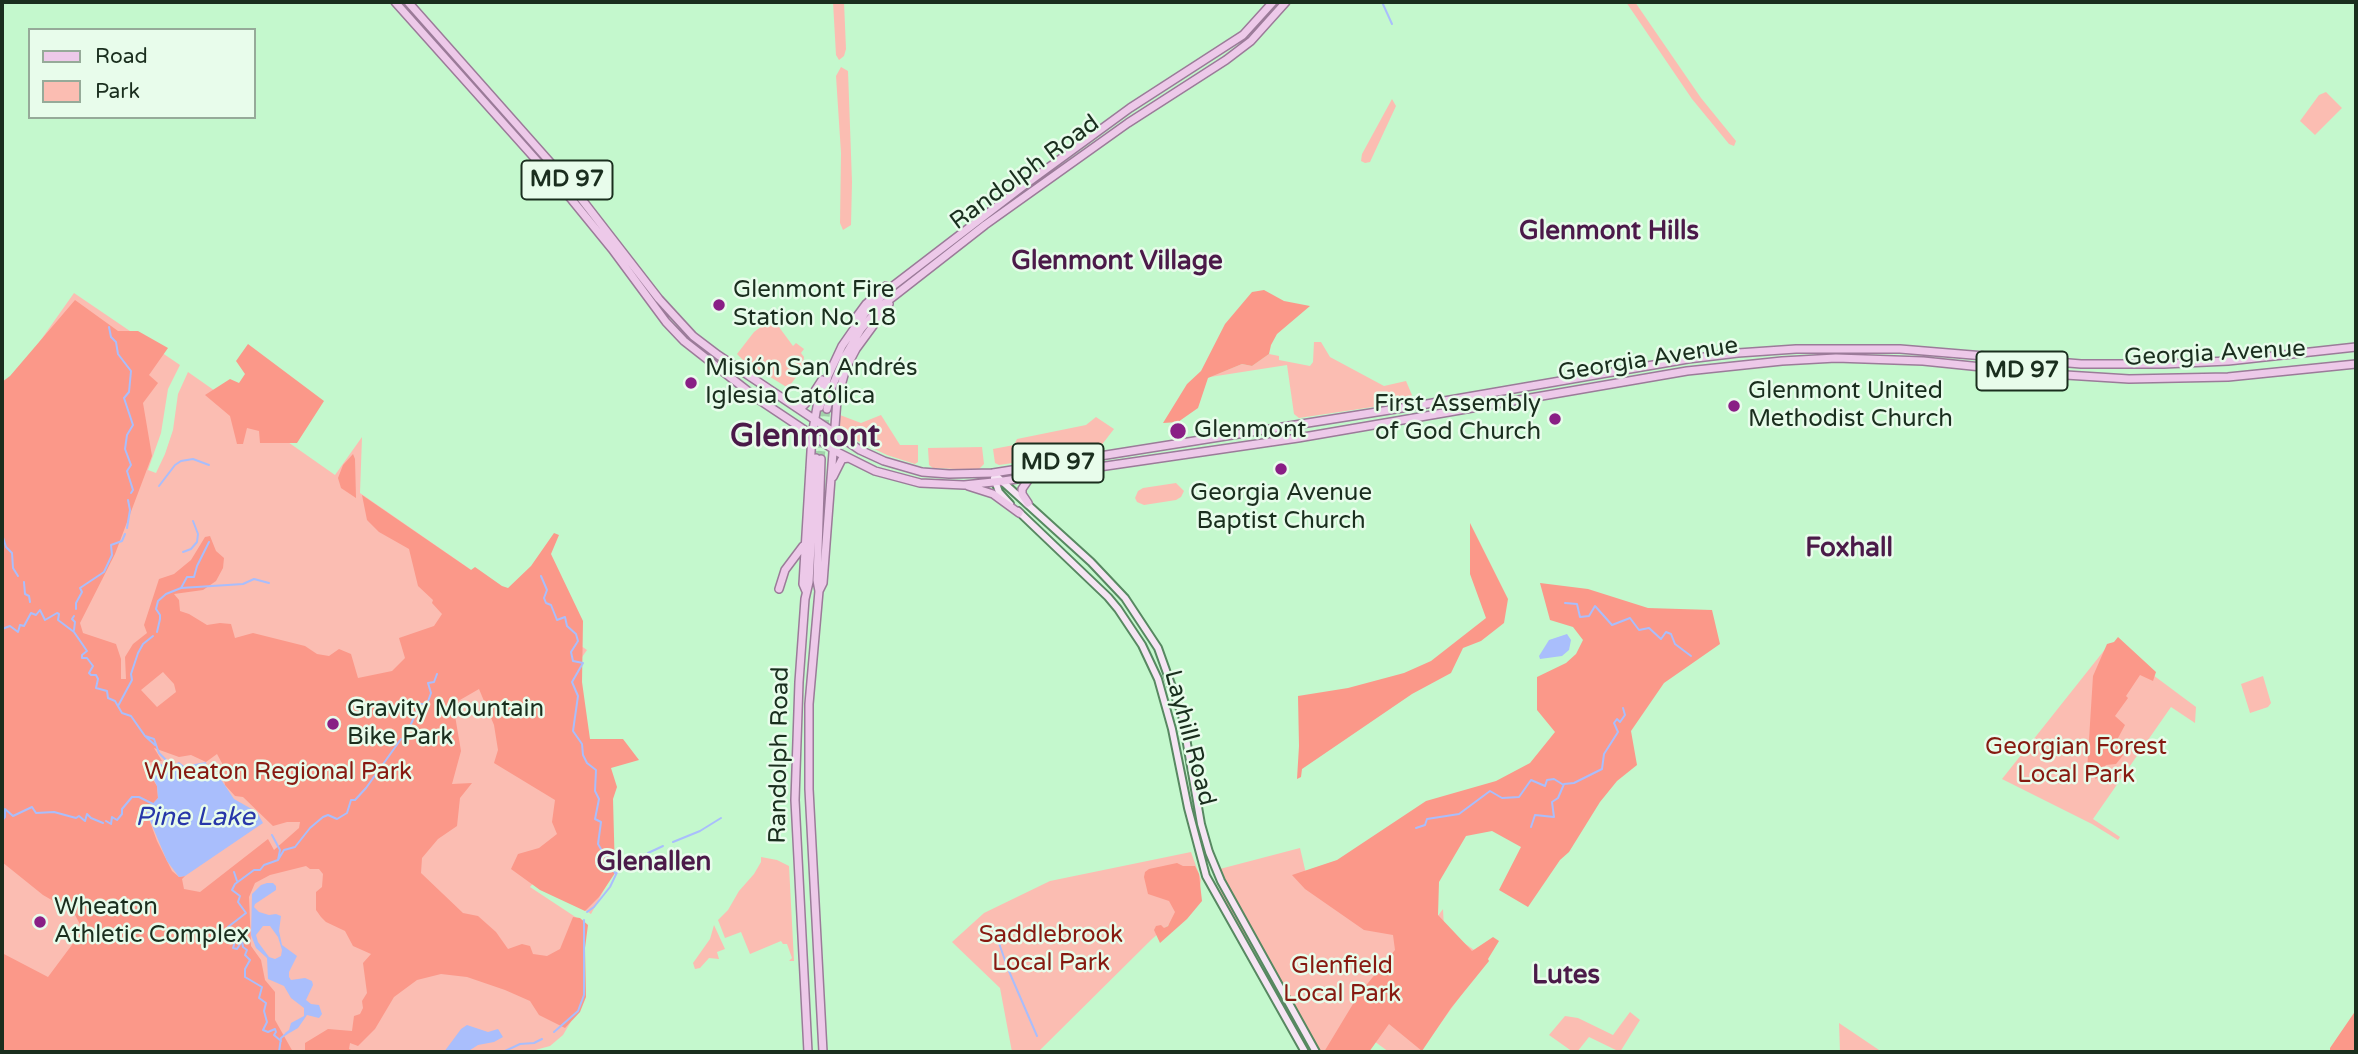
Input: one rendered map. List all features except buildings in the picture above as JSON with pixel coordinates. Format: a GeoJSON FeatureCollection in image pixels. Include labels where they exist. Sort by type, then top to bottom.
{"type":"FeatureCollection","features":[{"type":"Feature","properties":{"kind":"main road","name":"Georgia Avenue"},"geometry":{"type":"LineString","coordinates":[[395,2],[548,172],[612,249],[666,322],[700,355],[758,399],[832,449],[875,471],[910,481],[964,485],[999,481],[1298,438],[1688,370],[1744,364],[1836,358],[1923,361],[2129,379],[2228,377],[2356,364]]}},
{"type":"Feature","properties":{"kind":"main road","name":"Georgia Avenue"},"geometry":{"type":"LineString","coordinates":[[408,2],[573,188],[674,316],[706,347],[872,455],[913,469],[949,474],[993,473],[1738,353],[1796,349],[1899,349],[2081,364],[2164,364],[2228,361],[2356,346]]}},
{"type":"Feature","properties":{"kind":"main road","name":"Randolph Road"},"geometry":{"type":"LineString","coordinates":[[1273,2],[1225,49],[1130,108],[889,289],[865,313],[837,356],[828,376],[824,408],[837,372],[861,330],[880,307],[926,270],[1128,123],[1226,60],[1251,41],[1286,2]]}},
{"type":"Feature","properties":{"kind":"main road"},"geometry":{"type":"LineString","coordinates":[[797,408],[810,400],[833,353],[866,304],[881,290],[958,236]]}},
{"type":"Feature","properties":{"kind":"main road"},"geometry":{"type":"LineString","coordinates":[[819,591],[823,583],[833,431],[841,383],[856,349],[885,309],[926,270]]}},
{"type":"Feature","properties":{"kind":"main road"},"geometry":{"type":"LineString","coordinates":[[700,355],[706,347]]}},
{"type":"Feature","properties":{"kind":"main road"},"geometry":{"type":"LineString","coordinates":[[806,591],[803,584],[812,435],[822,380]]}},
{"type":"Feature","properties":{"kind":"main road"},"geometry":{"type":"LineString","coordinates":[[830,484],[840,462],[844,457],[848,458]]}},
{"type":"Feature","properties":{"kind":"main road","name":"Randolph Road"},"geometry":{"type":"LineString","coordinates":[[808,1052],[795,805],[799,682],[819,458],[819,591],[809,704],[809,789],[823,1052]]}},
{"type":"Feature","properties":{"kind":"main road","name":"Layhill Road"},"geometry":{"type":"LineString","coordinates":[[993,473],[1091,562],[1125,598],[1158,648],[1182,715],[1201,824],[1220,881],[1316,1052]]}},
{"type":"Feature","properties":{"kind":"main road"},"geometry":{"type":"LineString","coordinates":[[1028,503],[1022,494],[1031,476]]}},
{"type":"Feature","properties":{"kind":"main road","name":"Layhill Road"},"geometry":{"type":"LineString","coordinates":[[999,481],[999,492],[1108,597],[1142,645],[1158,679],[1171,725],[1188,808],[1206,876],[1305,1052]]}},
{"type":"Feature","properties":{"kind":"main road"},"geometry":{"type":"LineString","coordinates":[[964,485],[989,492],[1019,513]]}},
{"type":"Feature","properties":{"kind":"main road"},"geometry":{"type":"LineString","coordinates":[[779,589],[785,570],[802,550],[806,532]]}},
{"type":"Feature","properties":{"kind":"green space"},"geometry":{"type":"Polygon","coordinates":[[[833,2],[844,2],[846,49],[839,60],[836,55],[833,2]]]}},
{"type":"Feature","properties":{"kind":"green space"},"geometry":{"type":"Polygon","coordinates":[[[1626,2],[1635,2],[1701,98],[1736,141],[1734,146],[1729,144],[1692,99],[1626,2]]]}},
{"type":"Feature","properties":{"kind":"green space"},"geometry":{"type":"Polygon","coordinates":[[[841,67],[848,71],[852,182],[851,225],[843,230],[840,223],[841,153],[836,76],[841,67]]]}},
{"type":"Feature","properties":{"kind":"green space"},"geometry":{"type":"Polygon","coordinates":[[[2326,92],[2342,108],[2315,135],[2300,121],[2319,95],[2326,92]]]}},
{"type":"Feature","properties":{"kind":"green space"},"geometry":{"type":"Polygon","coordinates":[[[1392,99],[1396,106],[1370,162],[1365,163],[1361,161],[1362,154],[1392,99]]]}},
{"type":"Feature","properties":{"kind":"green space"},"geometry":{"type":"Polygon","coordinates":[[[1264,290],[1284,301],[1310,306],[1277,334],[1269,354],[1252,366],[1242,364],[1208,378],[1198,408],[1178,422],[1163,423],[1187,384],[1201,371],[1225,324],[1252,292],[1264,290]]]}},
{"type":"Feature","properties":{"kind":"green space","name":"Wheaton Regional Park"},"geometry":{"type":"Polygon","coordinates":[[[74,293],[180,365],[168,389],[161,433],[148,470],[156,473],[165,454],[173,430],[178,394],[188,372],[335,475],[362,437],[360,493],[587,650],[575,667],[611,877],[591,914],[536,880],[530,887],[580,920],[576,1013],[563,1035],[550,1046],[528,1052],[2,1052],[2,395],[74,293]]]}},
{"type":"Feature","properties":{"kind":"green space","name":"Wheaton Regional Park"},"geometry":{"type":"Polygon","coordinates":[[[75,300],[118,331],[138,331],[168,348],[149,375],[158,383],[143,403],[152,456],[115,554],[80,623],[83,633],[116,644],[121,659],[121,679],[126,679],[125,657],[133,644],[147,633],[144,625],[159,579],[174,574],[191,560],[205,537],[210,536],[216,551],[224,558],[223,568],[216,581],[203,590],[174,594],[179,600],[180,611],[207,625],[231,624],[235,638],[253,633],[305,646],[317,654],[329,656],[339,649],[351,654],[358,678],[392,671],[405,658],[399,638],[434,626],[442,614],[432,603],[433,600],[418,586],[409,549],[379,532],[367,520],[362,495],[471,570],[475,567],[508,588],[531,566],[554,533],[559,535],[551,554],[583,621],[582,682],[590,739],[623,739],[639,760],[611,768],[617,787],[613,799],[615,873],[599,897],[585,911],[540,890],[511,869],[518,854],[539,848],[557,834],[552,822],[555,800],[494,763],[498,750],[494,725],[479,689],[453,704],[461,751],[452,784],[472,783],[460,798],[457,826],[438,839],[422,858],[421,873],[463,913],[478,916],[496,932],[508,949],[522,944],[530,946],[533,954],[547,956],[560,949],[573,917],[580,918],[588,925],[585,948],[586,997],[580,1012],[565,1028],[539,1015],[530,1001],[505,990],[467,977],[441,974],[417,980],[394,997],[375,1029],[358,1046],[350,1043],[349,1049],[356,1052],[305,1052],[305,1043],[328,1029],[352,1031],[354,1016],[360,1014],[362,1001],[367,993],[363,963],[371,954],[353,946],[345,931],[321,917],[316,910],[316,892],[322,887],[323,874],[319,869],[306,866],[270,875],[255,883],[249,897],[251,946],[261,960],[265,980],[275,992],[275,1020],[293,1052],[2,1052],[2,953],[48,977],[83,930],[74,913],[43,895],[2,862],[2,382],[75,300]],[[163,672],[141,690],[157,707],[176,692],[174,684],[163,672]],[[154,748],[162,761],[145,763],[144,766],[157,786],[158,798],[146,811],[172,871],[179,877],[185,876],[182,879],[184,889],[200,892],[268,839],[274,850],[299,828],[300,822],[273,826],[243,797],[235,796],[225,785],[223,775],[210,768],[223,765],[217,754],[206,762],[191,755],[179,757],[154,748]]]}},
{"type":"Feature","properties":{"kind":"green space"},"geometry":{"type":"Polygon","coordinates":[[[770,320],[779,327],[793,346],[796,343],[804,349],[801,353],[804,357],[802,369],[788,388],[737,354],[754,332],[770,320]]]}},
{"type":"Feature","properties":{"kind":"green space"},"geometry":{"type":"Polygon","coordinates":[[[1314,342],[1321,342],[1330,357],[1384,386],[1406,381],[1412,395],[1406,402],[1299,418],[1294,414],[1287,365],[1210,377],[1242,364],[1252,366],[1269,354],[1279,356],[1279,360],[1310,366],[1313,362],[1314,342]]]}},
{"type":"Feature","properties":{"kind":"green space"},"geometry":{"type":"Polygon","coordinates":[[[248,344],[324,401],[297,443],[260,443],[259,431],[247,428],[243,444],[237,444],[230,416],[205,395],[230,379],[239,383],[245,374],[236,361],[248,344]]]}},
{"type":"Feature","properties":{"kind":"green space"},"geometry":{"type":"Polygon","coordinates":[[[840,415],[861,423],[881,415],[900,445],[918,445],[918,462],[915,464],[887,455],[845,435],[840,427],[840,415]]]}},
{"type":"Feature","properties":{"kind":"green space"},"geometry":{"type":"Polygon","coordinates":[[[1096,417],[1114,429],[1097,451],[999,465],[995,463],[993,449],[1014,445],[1017,439],[1086,425],[1096,417]]]}},
{"type":"Feature","properties":{"kind":"green space"},"geometry":{"type":"Polygon","coordinates":[[[982,447],[984,464],[978,470],[933,468],[929,465],[928,448],[982,447]]]}},
{"type":"Feature","properties":{"kind":"green space"},"geometry":{"type":"Polygon","coordinates":[[[353,454],[356,498],[341,488],[338,478],[343,465],[353,454]]]}},
{"type":"Feature","properties":{"kind":"green space"},"geometry":{"type":"Polygon","coordinates":[[[1176,483],[1184,491],[1176,500],[1144,505],[1135,498],[1143,488],[1176,483]]]}},
{"type":"Feature","properties":{"kind":"green space"},"geometry":{"type":"Polygon","coordinates":[[[1470,523],[1508,599],[1504,623],[1481,641],[1463,648],[1451,673],[1412,694],[1302,769],[1301,777],[1297,779],[1298,696],[1348,688],[1404,673],[1431,661],[1486,618],[1470,574],[1470,523]]]}},
{"type":"Feature","properties":{"kind":"green space"},"geometry":{"type":"Polygon","coordinates":[[[1540,583],[1588,589],[1648,608],[1712,610],[1720,644],[1664,683],[1631,731],[1637,765],[1617,781],[1600,802],[1569,852],[1560,860],[1528,907],[1499,890],[1521,847],[1492,831],[1466,836],[1439,882],[1438,915],[1472,951],[1493,937],[1499,941],[1489,961],[1451,1008],[1422,1051],[1389,1024],[1369,1052],[1324,1052],[1359,994],[1395,950],[1393,935],[1364,930],[1305,889],[1292,875],[1337,860],[1426,801],[1496,781],[1530,763],[1555,732],[1537,710],[1537,677],[1566,663],[1576,654],[1583,640],[1573,627],[1550,620],[1540,583]]]}},
{"type":"Feature","properties":{"kind":"green space"},"geometry":{"type":"Polygon","coordinates":[[[2118,637],[2156,672],[2153,681],[2140,675],[2126,696],[2128,698],[2115,716],[2125,725],[2117,740],[2129,748],[2116,764],[2106,765],[2096,779],[2087,771],[2093,676],[2107,644],[2118,637]]]}},
{"type":"Feature","properties":{"kind":"green space","name":"Georgian Forest Local Park"},"geometry":{"type":"Polygon","coordinates":[[[2110,643],[2196,707],[2195,723],[2171,707],[2093,819],[2120,837],[2118,840],[2002,779],[2110,643]]]}},
{"type":"Feature","properties":{"kind":"green space"},"geometry":{"type":"Polygon","coordinates":[[[2263,676],[2271,703],[2268,707],[2250,713],[2241,684],[2263,676]]]}},
{"type":"Feature","properties":{"kind":"green space","name":"Glenfield Local Park"},"geometry":{"type":"Polygon","coordinates":[[[1300,848],[1307,878],[1431,925],[1443,909],[1444,929],[1487,959],[1420,1052],[1389,1052],[1367,1036],[1355,1052],[1316,1052],[1242,931],[1221,894],[1216,870],[1300,848]]]}},
{"type":"Feature","properties":{"kind":"green space","name":"Saddlebrook Local Park"},"geometry":{"type":"Polygon","coordinates":[[[1191,852],[1201,880],[1198,900],[1152,939],[1038,1052],[1012,1052],[1000,988],[952,942],[984,913],[1050,881],[1191,852]]]}},
{"type":"Feature","properties":{"kind":"green space"},"geometry":{"type":"Polygon","coordinates":[[[761,857],[789,866],[794,961],[789,961],[792,958],[787,944],[781,941],[750,954],[741,932],[725,938],[718,920],[754,874],[761,857]]]}},
{"type":"Feature","properties":{"kind":"green space"},"geometry":{"type":"Polygon","coordinates":[[[1177,863],[1195,866],[1199,874],[1202,901],[1187,919],[1160,943],[1154,930],[1156,926],[1168,926],[1175,912],[1169,901],[1148,894],[1145,872],[1177,863]]]}},
{"type":"Feature","properties":{"kind":"green space"},"geometry":{"type":"Polygon","coordinates":[[[714,925],[725,949],[717,952],[719,959],[709,958],[700,968],[695,969],[693,963],[710,939],[714,925]]]}},
{"type":"Feature","properties":{"kind":"green space"},"geometry":{"type":"Polygon","coordinates":[[[2356,1010],[2356,1052],[2330,1052],[2330,1048],[2356,1010]]]}},
{"type":"Feature","properties":{"kind":"green space"},"geometry":{"type":"Polygon","coordinates":[[[1630,1012],[1640,1020],[1620,1052],[1589,1037],[1577,1052],[1573,1052],[1549,1035],[1565,1016],[1578,1018],[1613,1035],[1630,1012]]]}},
{"type":"Feature","properties":{"kind":"green space"},"geometry":{"type":"Polygon","coordinates":[[[1839,1023],[1882,1052],[1840,1052],[1839,1023]]]}},
{"type":"Feature","properties":{"kind":"water"},"geometry":{"type":"Polygon","coordinates":[[[1567,634],[1571,640],[1569,650],[1562,656],[1540,659],[1539,656],[1549,640],[1567,634]]]}},
{"type":"Feature","properties":{"kind":"water","name":"Pine Lake"},"geometry":{"type":"Polygon","coordinates":[[[168,762],[176,768],[175,764],[179,762],[184,766],[206,762],[207,771],[220,778],[234,799],[257,812],[263,823],[185,876],[179,877],[167,861],[146,811],[158,798],[157,786],[148,768],[159,763],[170,769],[168,762]]]}},
{"type":"Feature","properties":{"kind":"water"},"geometry":{"type":"Polygon","coordinates":[[[273,883],[276,890],[254,907],[259,912],[281,916],[279,931],[282,945],[297,956],[289,977],[291,980],[305,978],[312,981],[313,985],[306,1000],[319,1005],[322,1014],[319,1018],[307,1015],[298,1028],[286,1035],[291,1023],[304,1016],[304,1008],[291,998],[284,986],[268,979],[267,958],[256,948],[251,935],[252,894],[261,885],[273,883]],[[263,926],[256,935],[269,957],[275,959],[281,956],[282,950],[278,937],[270,926],[263,926]]]}},
{"type":"Feature","properties":{"kind":"water"},"geometry":{"type":"Polygon","coordinates":[[[467,1025],[488,1032],[498,1029],[503,1037],[478,1045],[467,1052],[444,1052],[467,1025]]]}},
{"type":"Feature","properties":{"kind":"waterway"},"geometry":{"type":"LineString","coordinates":[[1382,2],[1392,24]]}},
{"type":"Feature","properties":{"kind":"waterway"},"geometry":{"type":"LineString","coordinates":[[109,327],[118,354],[131,371],[129,392],[124,398],[133,425],[127,435],[125,449],[131,465],[127,471],[133,490],[131,493]]}},
{"type":"Feature","properties":{"kind":"waterway"},"geometry":{"type":"LineString","coordinates":[[159,486],[181,461],[193,459],[209,465]]}},
{"type":"Feature","properties":{"kind":"waterway"},"geometry":{"type":"LineString","coordinates":[[127,528],[130,510],[128,500]]}},
{"type":"Feature","properties":{"kind":"waterway"},"geometry":{"type":"LineString","coordinates":[[183,552],[191,549],[197,542],[198,534],[193,521]]}},
{"type":"Feature","properties":{"kind":"waterway"},"geometry":{"type":"LineString","coordinates":[[2,534],[6,547],[12,553],[13,568],[18,576]]}},
{"type":"Feature","properties":{"kind":"waterway"},"geometry":{"type":"LineString","coordinates":[[76,609],[82,592],[80,588],[104,572],[112,555],[111,545],[122,541],[125,534]]}},
{"type":"Feature","properties":{"kind":"waterway"},"geometry":{"type":"LineString","coordinates":[[157,632],[160,619],[156,609],[158,601],[166,594],[181,588],[187,577],[194,577],[209,542]]}},
{"type":"Feature","properties":{"kind":"waterway"},"geometry":{"type":"LineString","coordinates":[[541,576],[547,590],[544,598],[546,603],[551,605],[557,620],[565,617],[567,626],[576,634],[578,641],[571,652],[573,661],[583,663],[572,682],[578,696],[573,731],[582,744],[587,763],[596,770],[595,791],[599,799],[595,819],[601,822],[598,844],[615,873]]}},
{"type":"Feature","properties":{"kind":"waterway"},"geometry":{"type":"LineString","coordinates":[[181,588],[243,584],[254,579],[269,583]]}},
{"type":"Feature","properties":{"kind":"waterway"},"geometry":{"type":"LineString","coordinates":[[24,582],[25,594],[29,596],[30,602]]}},
{"type":"Feature","properties":{"kind":"waterway"},"geometry":{"type":"LineString","coordinates":[[1565,603],[1577,604],[1580,617],[1589,616],[1595,606],[1612,625],[1630,618],[1639,630],[1649,628],[1661,639],[1666,632],[1671,634],[1675,644],[1691,656]]}},
{"type":"Feature","properties":{"kind":"waterway"},"geometry":{"type":"LineString","coordinates":[[2,629],[10,626],[18,632],[20,625],[24,626],[31,613],[36,615],[40,610],[45,620],[59,614],[58,620],[74,632],[87,651],[82,658],[87,658],[93,666],[89,673],[96,675],[98,679],[96,688],[107,691],[108,698],[115,701],[122,713],[131,716],[145,736],[154,739],[159,753],[168,762]]}},
{"type":"Feature","properties":{"kind":"waterway"},"geometry":{"type":"LineString","coordinates":[[74,616],[74,630]]}},
{"type":"Feature","properties":{"kind":"waterway"},"geometry":{"type":"LineString","coordinates":[[118,706],[132,680],[131,674],[138,653],[143,644],[153,636]]}},
{"type":"Feature","properties":{"kind":"waterway"},"geometry":{"type":"LineString","coordinates":[[406,735],[420,704],[427,704],[431,693],[428,683],[434,682],[437,674]]}},
{"type":"Feature","properties":{"kind":"waterway"},"geometry":{"type":"LineString","coordinates":[[1531,827],[1535,815],[1554,817],[1552,802],[1558,798],[1564,784],[1574,783],[1602,769],[1604,754],[1618,732],[1614,723],[1617,719],[1620,722],[1625,715],[1623,708]]}},
{"type":"Feature","properties":{"kind":"waterway"},"geometry":{"type":"LineString","coordinates":[[146,737],[155,745]]}},
{"type":"Feature","properties":{"kind":"waterway"},"geometry":{"type":"LineString","coordinates":[[281,1041],[274,1035],[275,1029],[268,1032],[263,1030],[267,1022],[264,1011],[266,1003],[259,998],[262,987],[245,977],[245,969],[250,960],[245,955],[247,950],[242,941],[237,949],[233,948],[237,935],[230,933],[228,927],[246,913],[238,902],[240,896],[232,890],[235,884],[254,870],[260,870],[264,865],[278,860],[284,850],[295,847],[323,817],[328,815],[337,819],[347,813],[351,800],[355,800],[366,788],[401,739]]}},
{"type":"Feature","properties":{"kind":"waterway"},"geometry":{"type":"LineString","coordinates":[[1416,828],[1425,825],[1427,819],[1459,814],[1490,791],[1502,798],[1519,797],[1531,780],[1545,786],[1547,780],[1554,779],[1562,784]]}},
{"type":"Feature","properties":{"kind":"waterway"},"geometry":{"type":"LineString","coordinates":[[106,821],[111,824],[112,817],[117,820],[132,797],[139,797],[153,804]]}},
{"type":"Feature","properties":{"kind":"waterway"},"geometry":{"type":"LineString","coordinates":[[2,821],[5,809],[13,816],[32,807],[36,813],[54,812],[76,818],[79,816],[85,821],[87,814],[103,823]]}},
{"type":"Feature","properties":{"kind":"waterway"},"geometry":{"type":"LineString","coordinates":[[673,842],[700,831],[721,818]]}},
{"type":"Feature","properties":{"kind":"waterway"},"geometry":{"type":"LineString","coordinates":[[272,835],[280,850],[278,860]]}},
{"type":"Feature","properties":{"kind":"waterway"},"geometry":{"type":"LineString","coordinates":[[648,853],[663,846]]}},
{"type":"Feature","properties":{"kind":"waterway"},"geometry":{"type":"LineString","coordinates":[[587,912],[610,887],[620,866],[627,863]]}},
{"type":"Feature","properties":{"kind":"waterway"},"geometry":{"type":"LineString","coordinates":[[234,872],[237,881]]}},
{"type":"Feature","properties":{"kind":"waterway"},"geometry":{"type":"LineString","coordinates":[[554,1032],[578,1011],[584,995],[584,920]]}},
{"type":"Feature","properties":{"kind":"waterway"},"geometry":{"type":"LineString","coordinates":[[993,926],[1037,1036]]}},
{"type":"Feature","properties":{"kind":"waterway"},"geometry":{"type":"LineString","coordinates":[[279,1052],[281,1038],[287,1033]]}},
{"type":"Feature","properties":{"kind":"waterway"},"geometry":{"type":"LineString","coordinates":[[503,1052],[520,1044],[534,1043],[542,1039]]}},
{"type":"Feature","properties":{"kind":"tunnel"},"geometry":{"type":"LineString","coordinates":[[816,458],[820,407]]}},
{"type":"Feature","properties":{"kind":"tunnel"},"geometry":{"type":"LineString","coordinates":[[821,458],[827,409]]}},
{"type":"Feature","properties":{"kind":"place","name":"Glenmont Fire Station No. 18"},"geometry":{"type":"Point","coordinates":[719,305]}},
{"type":"Feature","properties":{"kind":"place","name":"Misión San Andrés Iglesia Católica"},"geometry":{"type":"Point","coordinates":[691,383]}},
{"type":"Feature","properties":{"kind":"place","name":"Glenmont United Methodist Church"},"geometry":{"type":"Point","coordinates":[1734,406]}},
{"type":"Feature","properties":{"kind":"place","name":"First Assembly of God Church"},"geometry":{"type":"Point","coordinates":[1555,419]}},
{"type":"Feature","properties":{"kind":"place","name":"Glenmont"},"geometry":{"type":"Point","coordinates":[1178,431]}},
{"type":"Feature","properties":{"kind":"place","name":"Georgia Avenue Baptist Church"},"geometry":{"type":"Point","coordinates":[1281,469]}},
{"type":"Feature","properties":{"kind":"place","name":"Gravity Mountain Bike Park"},"geometry":{"type":"Point","coordinates":[333,724]}},
{"type":"Feature","properties":{"kind":"place","name":"Wheaton Athletic Complex"},"geometry":{"type":"Point","coordinates":[40,922]}},
{"type":"Feature","properties":{"kind":"district","name":"Glenmont Hills"},"geometry":{"type":"Point","coordinates":[1609,232]}},
{"type":"Feature","properties":{"kind":"district","name":"Glenmont Village"},"geometry":{"type":"Point","coordinates":[1117,262]}},
{"type":"Feature","properties":{"kind":"district","name":"Glenmont"},"geometry":{"type":"Point","coordinates":[805,438]}},
{"type":"Feature","properties":{"kind":"district","name":"Foxhall"},"geometry":{"type":"Point","coordinates":[1849,549]}},
{"type":"Feature","properties":{"kind":"district","name":"Glenallen"},"geometry":{"type":"Point","coordinates":[654,863]}},
{"type":"Feature","properties":{"kind":"district","name":"Lutes"},"geometry":{"type":"Point","coordinates":[1566,976]}}]}
